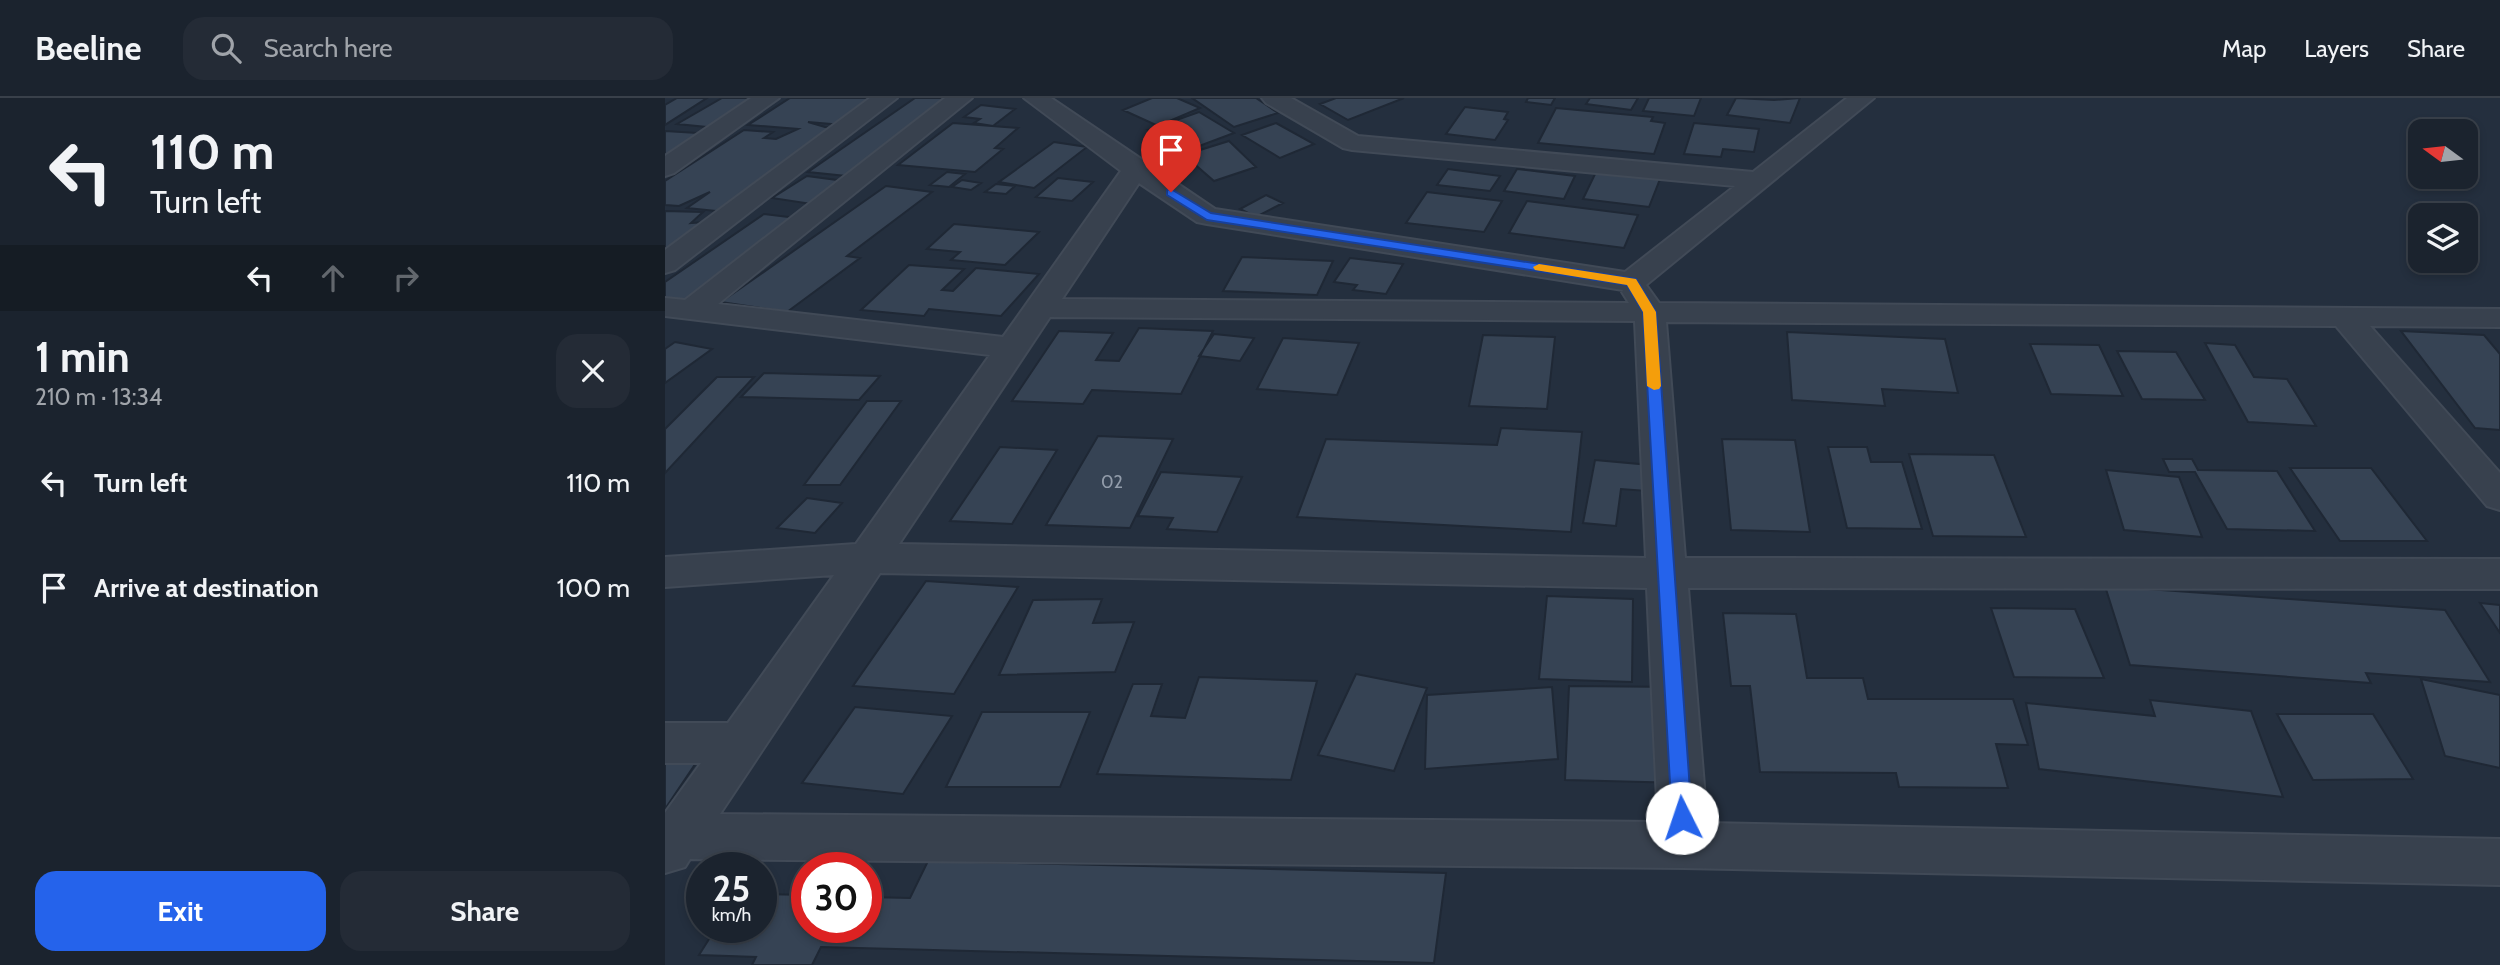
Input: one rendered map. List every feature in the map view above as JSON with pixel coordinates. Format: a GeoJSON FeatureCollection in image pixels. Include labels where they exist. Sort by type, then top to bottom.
{"type":"FeatureCollection","features":[{"type":"Feature","properties":{"kind":"street"},"geometry":{"type":"LineString","coordinates":[[665,168],[767,98]]}},
{"type":"Feature","properties":{"kind":"street"},"geometry":{"type":"LineString","coordinates":[[665,264],[885,98]]}},
{"type":"Feature","properties":{"kind":"street"},"geometry":{"type":"LineString","coordinates":[[679,308],[960,98]]}},
{"type":"Feature","properties":{"kind":"street"},"geometry":{"type":"LineString","coordinates":[[1036,98],[1135,169],[1207,216],[1640,297]]}},
{"type":"Feature","properties":{"kind":"street"},"geometry":{"type":"LineString","coordinates":[[1274,98],[1352,143],[1759,180]]}},
{"type":"Feature","properties":{"kind":"street"},"geometry":{"type":"LineString","coordinates":[[1640,297],[1759,180],[1862,98]]}},
{"type":"Feature","properties":{"kind":"street"},"geometry":{"type":"LineString","coordinates":[[671,845],[1135,169]]}},
{"type":"Feature","properties":{"kind":"street"},"geometry":{"type":"LineString","coordinates":[[1640,297],[1667,573],[1684,845]]}},
{"type":"Feature","properties":{"kind":"street"},"geometry":{"type":"LineString","coordinates":[[1039,308],[1640,297],[2345,317],[2500,318]]}},
{"type":"Feature","properties":{"kind":"street"},"geometry":{"type":"LineString","coordinates":[[679,308],[1012,348]]}},
{"type":"Feature","properties":{"kind":"street"},"geometry":{"type":"LineString","coordinates":[[2345,317],[2500,496]]}},
{"type":"Feature","properties":{"kind":"street"},"geometry":{"type":"LineString","coordinates":[[665,572],[867,558],[1667,573],[2500,574]]}},
{"type":"Feature","properties":{"kind":"street"},"geometry":{"type":"LineString","coordinates":[[665,743],[741,743]]}},
{"type":"Feature","properties":{"kind":"street"},"geometry":{"type":"LineString","coordinates":[[671,845],[1684,845],[2500,862]]}},
{"type":"Feature","properties":{"kind":"building"},"geometry":{"type":"Polygon","coordinates":[[[677,98],[707,98],[665,125],[665,105],[677,98]]]}},
{"type":"Feature","properties":{"kind":"building"},"geometry":{"type":"Polygon","coordinates":[[[722,98],[769,98],[717,128],[677,124],[722,98]]]}},
{"type":"Feature","properties":{"kind":"building"},"geometry":{"type":"Polygon","coordinates":[[[790,98],[879,98],[843,125],[808,122],[843,129],[726,212],[687,208],[710,192],[679,206],[665,205],[665,181],[744,130],[773,132],[764,138],[776,139],[798,129],[748,125],[790,98]]]}},
{"type":"Feature","properties":{"kind":"building"},"geometry":{"type":"Polygon","coordinates":[[[915,98],[956,98],[856,177],[808,172],[915,98]]]}},
{"type":"Feature","properties":{"kind":"building"},"geometry":{"type":"Polygon","coordinates":[[[1152,98],[1177,98],[1200,108],[1158,126],[1123,110],[1152,98]]]}},
{"type":"Feature","properties":{"kind":"building"},"geometry":{"type":"Polygon","coordinates":[[[1192,98],[1256,98],[1278,113],[1234,127],[1192,98]]]}},
{"type":"Feature","properties":{"kind":"building"},"geometry":{"type":"Polygon","coordinates":[[[1336,98],[1404,98],[1348,120],[1320,104],[1336,98]]]}},
{"type":"Feature","properties":{"kind":"building"},"geometry":{"type":"Polygon","coordinates":[[[1528,98],[1555,98],[1551,105],[1526,102],[1528,98]]]}},
{"type":"Feature","properties":{"kind":"building"},"geometry":{"type":"Polygon","coordinates":[[[1590,98],[1638,98],[1631,110],[1586,104],[1590,98]]]}},
{"type":"Feature","properties":{"kind":"building"},"geometry":{"type":"Polygon","coordinates":[[[1649,98],[1701,98],[1694,116],[1643,111],[1649,98]]]}},
{"type":"Feature","properties":{"kind":"building"},"geometry":{"type":"Polygon","coordinates":[[[1736,98],[1800,98],[1790,123],[1727,115],[1736,98]]]}},
{"type":"Feature","properties":{"kind":"building"},"geometry":{"type":"Polygon","coordinates":[[[981,105],[1015,109],[993,126],[974,123],[980,119],[964,117],[981,105]]]}},
{"type":"Feature","properties":{"kind":"building"},"geometry":{"type":"Polygon","coordinates":[[[1465,107],[1508,112],[1504,119],[1508,120],[1495,140],[1446,134],[1465,107]]]}},
{"type":"Feature","properties":{"kind":"building"},"geometry":{"type":"Polygon","coordinates":[[[1556,108],[1653,117],[1651,121],[1665,123],[1654,154],[1538,143],[1556,108]]]}},
{"type":"Feature","properties":{"kind":"building"},"geometry":{"type":"Polygon","coordinates":[[[1199,112],[1234,133],[1186,151],[1148,130],[1199,112]]]}},
{"type":"Feature","properties":{"kind":"building"},"geometry":{"type":"Polygon","coordinates":[[[953,123],[1018,128],[995,148],[1003,149],[975,172],[898,165],[953,123]]]}},
{"type":"Feature","properties":{"kind":"building"},"geometry":{"type":"Polygon","coordinates":[[[1276,123],[1314,144],[1280,158],[1242,135],[1276,123]]]}},
{"type":"Feature","properties":{"kind":"building"},"geometry":{"type":"Polygon","coordinates":[[[1694,123],[1759,129],[1754,152],[1723,149],[1721,157],[1684,154],[1694,123]]]}},
{"type":"Feature","properties":{"kind":"building"},"geometry":{"type":"Polygon","coordinates":[[[665,131],[714,134],[665,167],[665,131]]]}},
{"type":"Feature","properties":{"kind":"building"},"geometry":{"type":"Polygon","coordinates":[[[1229,141],[1256,167],[1214,181],[1184,155],[1229,141]]]}},
{"type":"Feature","properties":{"kind":"building"},"geometry":{"type":"Polygon","coordinates":[[[1054,142],[1087,147],[1034,188],[999,182],[1054,142]]]}},
{"type":"Feature","properties":{"kind":"building"},"geometry":{"type":"Polygon","coordinates":[[[1448,169],[1500,176],[1490,191],[1437,185],[1448,169]]]}},
{"type":"Feature","properties":{"kind":"building"},"geometry":{"type":"Polygon","coordinates":[[[1517,169],[1575,176],[1564,199],[1504,191],[1517,169]]]}},
{"type":"Feature","properties":{"kind":"building"},"geometry":{"type":"Polygon","coordinates":[[[947,172],[965,174],[949,187],[930,185],[947,172]]]}},
{"type":"Feature","properties":{"kind":"building"},"geometry":{"type":"Polygon","coordinates":[[[1596,172],[1660,179],[1649,207],[1583,199],[1596,172]]]}},
{"type":"Feature","properties":{"kind":"building"},"geometry":{"type":"Polygon","coordinates":[[[807,176],[852,182],[818,205],[772,198],[807,176]]]}},
{"type":"Feature","properties":{"kind":"building"},"geometry":{"type":"Polygon","coordinates":[[[1058,178],[1093,182],[1072,201],[1036,197],[1058,178]]]}},
{"type":"Feature","properties":{"kind":"building"},"geometry":{"type":"Polygon","coordinates":[[[962,180],[981,183],[971,190],[952,187],[962,180]]]}},
{"type":"Feature","properties":{"kind":"building"},"geometry":{"type":"Polygon","coordinates":[[[996,184],[1015,186],[1006,194],[985,192],[996,184]]]}},
{"type":"Feature","properties":{"kind":"building"},"geometry":{"type":"Polygon","coordinates":[[[886,186],[932,192],[847,256],[860,258],[787,312],[721,302],[886,186]]]}},
{"type":"Feature","properties":{"kind":"building"},"geometry":{"type":"Polygon","coordinates":[[[1427,192],[1502,201],[1484,232],[1406,223],[1427,192]]]}},
{"type":"Feature","properties":{"kind":"building"},"geometry":{"type":"Polygon","coordinates":[[[1266,195],[1283,203],[1256,217],[1240,209],[1266,195]]]}},
{"type":"Feature","properties":{"kind":"building"},"geometry":{"type":"Polygon","coordinates":[[[1527,201],[1638,215],[1624,248],[1509,233],[1527,201]]]}},
{"type":"Feature","properties":{"kind":"building"},"geometry":{"type":"Polygon","coordinates":[[[665,211],[703,212],[691,223],[706,222],[665,251],[665,211]]]}},
{"type":"Feature","properties":{"kind":"building"},"geometry":{"type":"Polygon","coordinates":[[[764,214],[805,219],[680,309],[665,307],[665,282],[764,214]]]}},
{"type":"Feature","properties":{"kind":"building"},"geometry":{"type":"Polygon","coordinates":[[[954,224],[1039,232],[1005,265],[951,260],[960,252],[927,249],[954,224]]]}},
{"type":"Feature","properties":{"kind":"building"},"geometry":{"type":"Polygon","coordinates":[[[1242,257],[1333,261],[1317,295],[1223,291],[1242,257]]]}},
{"type":"Feature","properties":{"kind":"building"},"geometry":{"type":"Polygon","coordinates":[[[1350,258],[1403,264],[1386,294],[1353,290],[1357,285],[1334,282],[1350,258]]]}},
{"type":"Feature","properties":{"kind":"building"},"geometry":{"type":"Polygon","coordinates":[[[909,265],[964,269],[942,290],[953,291],[976,268],[1039,274],[1001,316],[929,309],[924,316],[861,310],[909,265]]]}},
{"type":"Feature","properties":{"kind":"building"},"geometry":{"type":"Polygon","coordinates":[[[1139,328],[1213,331],[1181,394],[1092,390],[1083,404],[1012,401],[1059,331],[1113,333],[1096,360],[1119,361],[1139,328]]]}},
{"type":"Feature","properties":{"kind":"building"},"geometry":{"type":"Polygon","coordinates":[[[2401,331],[2484,335],[2500,354],[2500,430],[2475,428],[2401,331]]]}},
{"type":"Feature","properties":{"kind":"building"},"geometry":{"type":"Polygon","coordinates":[[[1787,332],[1945,339],[1958,393],[1882,389],[1885,406],[1792,400],[1787,332]]]}},
{"type":"Feature","properties":{"kind":"building"},"geometry":{"type":"Polygon","coordinates":[[[1214,334],[1254,338],[1240,361],[1199,356],[1214,334]]]}},
{"type":"Feature","properties":{"kind":"building"},"geometry":{"type":"Polygon","coordinates":[[[1483,335],[1555,337],[1547,409],[1469,406],[1483,335]]]}},
{"type":"Feature","properties":{"kind":"building"},"geometry":{"type":"Polygon","coordinates":[[[1283,338],[1359,343],[1337,395],[1257,389],[1283,338]]]}},
{"type":"Feature","properties":{"kind":"building"},"geometry":{"type":"Polygon","coordinates":[[[675,342],[712,349],[665,383],[665,349],[675,342]]]}},
{"type":"Feature","properties":{"kind":"building"},"geometry":{"type":"Polygon","coordinates":[[[2205,343],[2235,345],[2254,377],[2287,379],[2316,426],[2248,422],[2205,343]]]}},
{"type":"Feature","properties":{"kind":"building"},"geometry":{"type":"Polygon","coordinates":[[[2030,344],[2099,345],[2123,396],[2051,394],[2030,344]]]}},
{"type":"Feature","properties":{"kind":"building"},"geometry":{"type":"Polygon","coordinates":[[[2117,351],[2176,352],[2205,400],[2142,399],[2117,351]]]}},
{"type":"Feature","properties":{"kind":"building"},"geometry":{"type":"Polygon","coordinates":[[[764,373],[880,376],[859,400],[741,397],[764,373]]]}},
{"type":"Feature","properties":{"kind":"building"},"geometry":{"type":"Polygon","coordinates":[[[717,377],[754,377],[665,473],[665,429],[717,377]]]}},
{"type":"Feature","properties":{"kind":"building"},"geometry":{"type":"Polygon","coordinates":[[[867,401],[901,401],[840,485],[804,485],[867,401]]]}},
{"type":"Feature","properties":{"kind":"building"},"geometry":{"type":"Polygon","coordinates":[[[1501,428],[1582,432],[1571,532],[1297,517],[1326,439],[1497,445],[1501,428]]]}},
{"type":"Feature","properties":{"kind":"building"},"geometry":{"type":"Polygon","coordinates":[[[1098,436],[1173,439],[1130,528],[1046,525],[1098,436]]]}},
{"type":"Feature","properties":{"kind":"building"},"geometry":{"type":"Polygon","coordinates":[[[1722,439],[1795,440],[1810,532],[1731,530],[1722,439]]]}},
{"type":"Feature","properties":{"kind":"building"},"geometry":{"type":"Polygon","coordinates":[[[1000,447],[1057,450],[1012,524],[950,521],[1000,447]]]}},
{"type":"Feature","properties":{"kind":"building"},"geometry":{"type":"Polygon","coordinates":[[[1828,447],[1867,447],[1871,462],[1902,462],[1922,529],[1847,528],[1828,447]]]}},
{"type":"Feature","properties":{"kind":"building"},"geometry":{"type":"Polygon","coordinates":[[[1909,454],[1994,455],[2026,537],[1933,536],[1909,454]]]}},
{"type":"Feature","properties":{"kind":"building"},"geometry":{"type":"Polygon","coordinates":[[[2163,459],[2192,459],[2198,470],[2277,471],[2315,531],[2227,529],[2195,472],[2169,472],[2163,459]]]}},
{"type":"Feature","properties":{"kind":"building"},"geometry":{"type":"Polygon","coordinates":[[[1595,460],[1650,465],[1647,491],[1621,489],[1616,526],[1583,523],[1595,460]]]}},
{"type":"Feature","properties":{"kind":"building"},"geometry":{"type":"Polygon","coordinates":[[[2290,468],[2371,468],[2427,541],[2340,541],[2290,468]]]}},
{"type":"Feature","properties":{"kind":"building"},"geometry":{"type":"Polygon","coordinates":[[[2106,470],[2179,477],[2202,537],[2124,530],[2106,470]]]}},
{"type":"Feature","properties":{"kind":"building"},"geometry":{"type":"Polygon","coordinates":[[[1161,472],[1242,477],[1217,532],[1167,529],[1173,518],[1138,516],[1161,472]]]}},
{"type":"Feature","properties":{"kind":"building"},"geometry":{"type":"Polygon","coordinates":[[[807,498],[842,503],[815,533],[777,528],[807,498]]]}},
{"type":"Feature","properties":{"kind":"building"},"geometry":{"type":"Polygon","coordinates":[[[926,581],[1018,587],[954,694],[853,686],[926,581]]]}},
{"type":"Feature","properties":{"kind":"building"},"geometry":{"type":"Polygon","coordinates":[[[2105,586],[2445,610],[2490,682],[2366,673],[2371,683],[2130,665],[2105,586]]]}},
{"type":"Feature","properties":{"kind":"building"},"geometry":{"type":"Polygon","coordinates":[[[1547,596],[1633,599],[1632,682],[1539,679],[1547,596]]]}},
{"type":"Feature","properties":{"kind":"building"},"geometry":{"type":"Polygon","coordinates":[[[1102,599],[1093,623],[1134,622],[1115,672],[999,675],[1033,600],[1102,599]]]}},
{"type":"Feature","properties":{"kind":"building"},"geometry":{"type":"Polygon","coordinates":[[[2480,603],[2500,605],[2500,633],[2480,603]]]}},
{"type":"Feature","properties":{"kind":"building"},"geometry":{"type":"Polygon","coordinates":[[[1991,608],[2075,609],[2104,678],[2014,677],[1991,608]]]}},
{"type":"Feature","properties":{"kind":"building"},"geometry":{"type":"Polygon","coordinates":[[[1723,613],[1796,614],[1807,678],[1863,678],[1868,699],[2013,699],[2028,745],[1996,744],[2008,788],[1899,787],[1896,773],[1760,772],[1750,686],[1731,686],[1723,613]]]}},
{"type":"Feature","properties":{"kind":"building"},"geometry":{"type":"Polygon","coordinates":[[[1356,674],[1427,688],[1394,771],[1318,755],[1356,674]]]}},
{"type":"Feature","properties":{"kind":"building"},"geometry":{"type":"Polygon","coordinates":[[[1199,677],[1317,681],[1291,780],[1097,774],[1133,684],[1162,684],[1151,716],[1185,718],[1199,677]]]}},
{"type":"Feature","properties":{"kind":"building"},"geometry":{"type":"Polygon","coordinates":[[[2421,679],[2500,695],[2500,768],[2445,756],[2421,679]]]}},
{"type":"Feature","properties":{"kind":"building"},"geometry":{"type":"Polygon","coordinates":[[[1569,686],[1680,687],[1684,783],[1565,780],[1569,686]]]}},
{"type":"Feature","properties":{"kind":"building"},"geometry":{"type":"Polygon","coordinates":[[[1552,687],[1558,759],[1425,769],[1427,695],[1552,687]]]}},
{"type":"Feature","properties":{"kind":"building"},"geometry":{"type":"Polygon","coordinates":[[[2150,700],[2251,711],[2283,797],[2039,769],[2026,703],[2155,716],[2150,700]]]}},
{"type":"Feature","properties":{"kind":"building"},"geometry":{"type":"Polygon","coordinates":[[[855,707],[952,716],[903,794],[802,783],[855,707]]]}},
{"type":"Feature","properties":{"kind":"building"},"geometry":{"type":"Polygon","coordinates":[[[982,712],[1090,712],[1060,787],[946,787],[982,712]]]}},
{"type":"Feature","properties":{"kind":"building"},"geometry":{"type":"Polygon","coordinates":[[[2277,714],[2373,714],[2413,779],[2313,780],[2277,714]]]}},
{"type":"Feature","properties":{"kind":"building"},"geometry":{"type":"Polygon","coordinates":[[[665,748],[706,748],[665,809],[665,748]]]}},
{"type":"Feature","properties":{"kind":"building"},"geometry":{"type":"Polygon","coordinates":[[[928,861],[1446,873],[1434,963],[821,947],[812,965],[752,965],[756,957],[699,955],[707,943],[777,943],[777,894],[791,895],[791,943],[882,943],[882,897],[910,898],[928,861]]]}},
{"type":"Feature","properties":{"kind":"slow traffic"},"geometry":{"type":"LineString","coordinates":[[1539,267],[1631,282],[1650,312],[1654,386]]}},
{"type":"Feature","properties":{"kind":"route"},"geometry":{"type":"LineString","coordinates":[[1171,192],[1207,216],[1631,282],[1650,312],[1682,818]]}}]}
